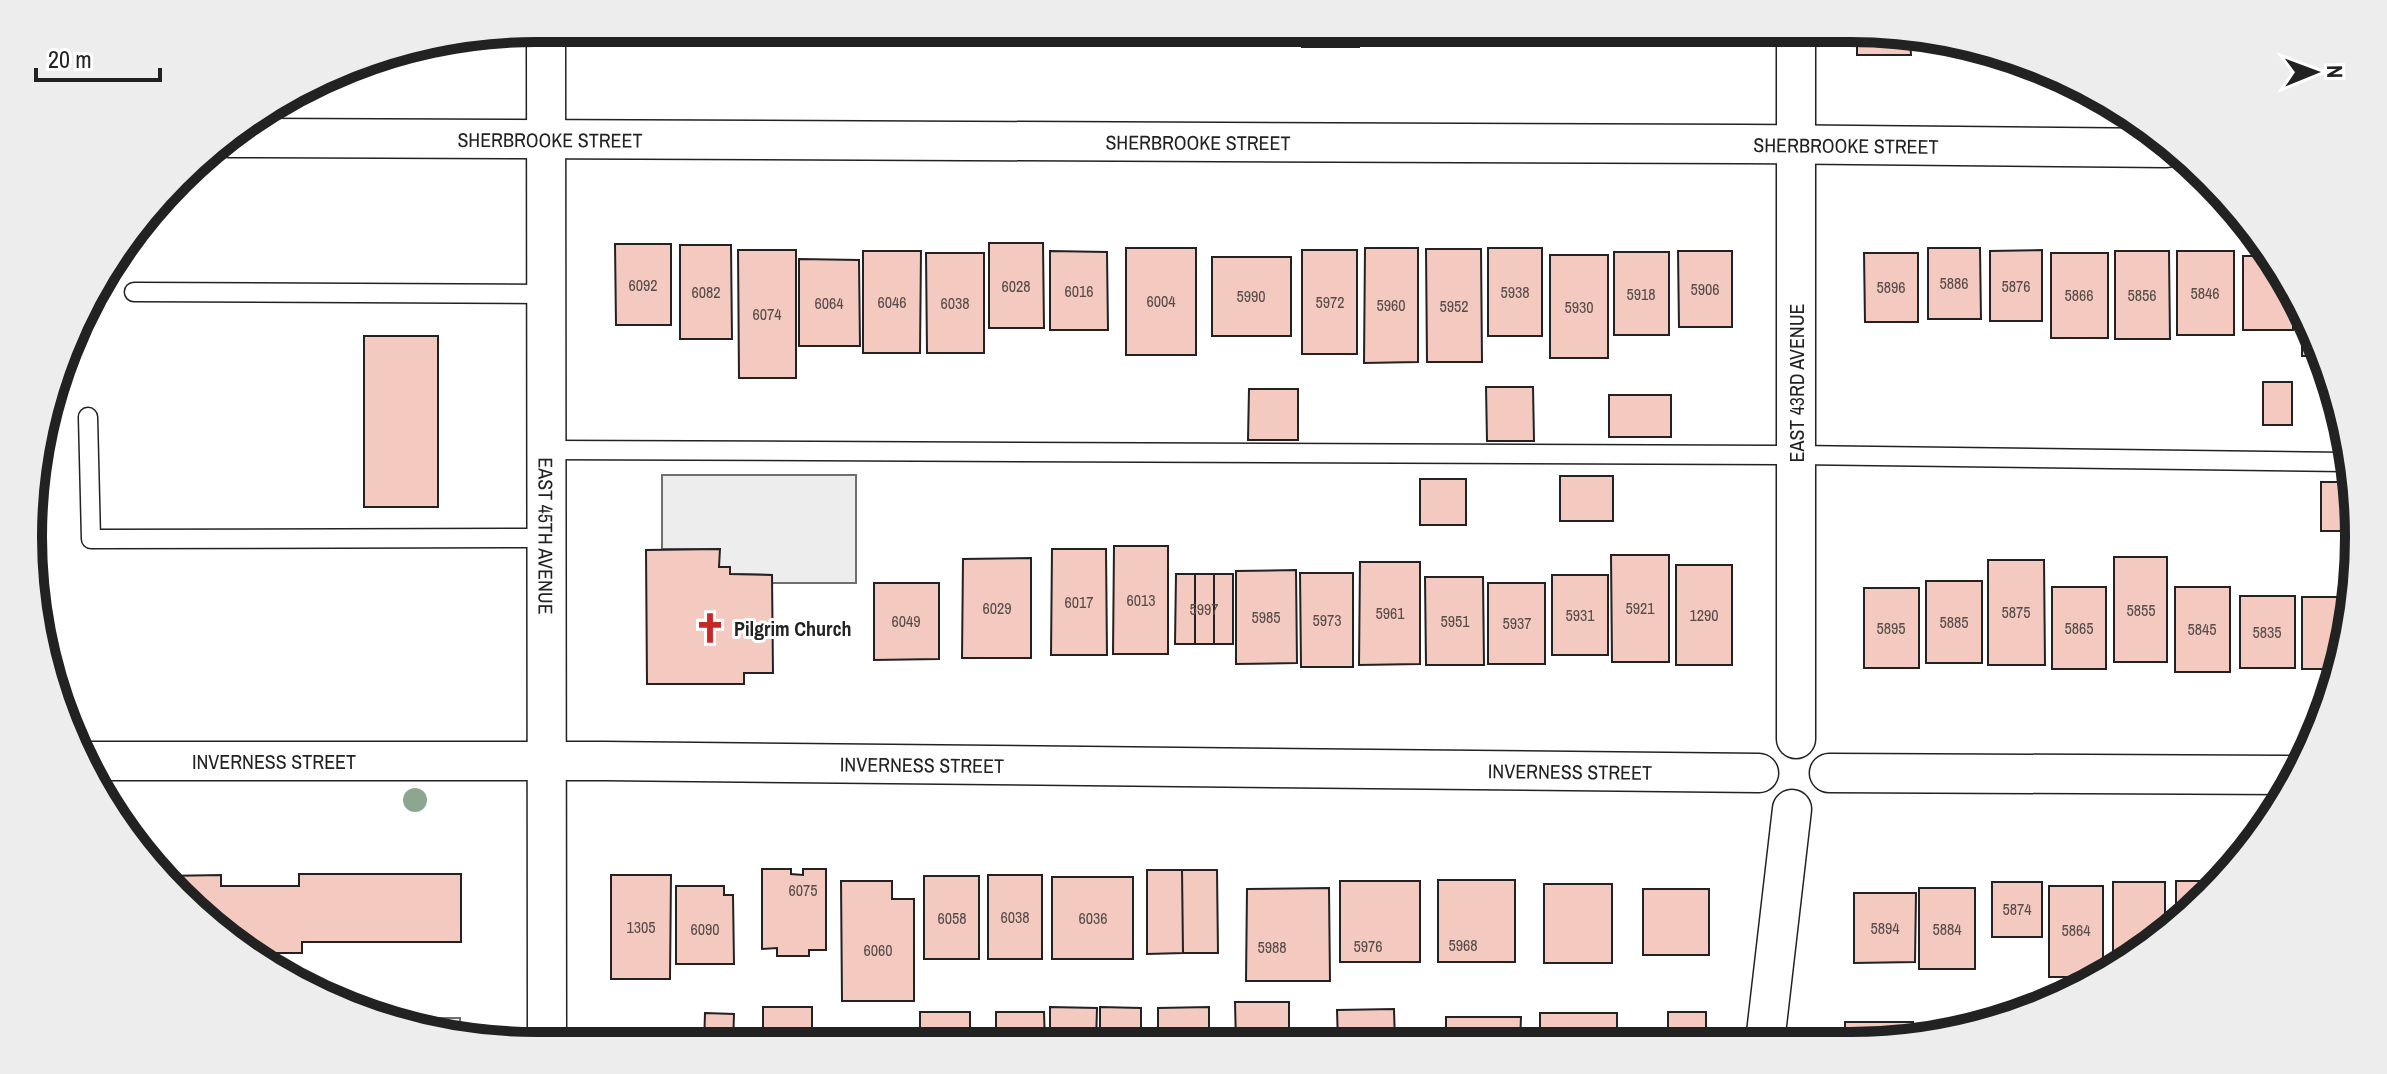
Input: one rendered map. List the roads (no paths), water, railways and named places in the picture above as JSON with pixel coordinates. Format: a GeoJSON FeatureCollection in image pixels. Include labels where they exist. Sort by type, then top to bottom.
{"type":"FeatureCollection","features":[{"type":"Feature","properties":{"kind":"street","name":"EAST 45TH AVENUE"},"geometry":{"type":"LineString","coordinates":[[546,42],[547,1032]]}},
{"type":"Feature","properties":{"kind":"street","name":"EAST 43RD AVENUE"},"geometry":{"type":"LineString","coordinates":[[1796,42],[1796,739]]}},
{"type":"Feature","properties":{"kind":"street","name":"SHERBROOKE STREET"},"geometry":{"type":"LineString","coordinates":[[244,138],[2156,148]]}},
{"type":"Feature","properties":{"kind":"street"},"geometry":{"type":"LineString","coordinates":[[1782,740],[1809,742],[1819,750],[1829,773],[1818,799],[1792,809],[1779,806],[1760,785],[1763,758],[1771,747],[1782,740]]}},
{"type":"Feature","properties":{"kind":"street","name":"INVERNESS STREET"},"geometry":{"type":"LineString","coordinates":[[96,761],[1759,773]]}},
{"type":"Feature","properties":{"kind":"street"},"geometry":{"type":"LineString","coordinates":[[1829,773],[2284,775]]}},
{"type":"Feature","properties":{"kind":"street"},"geometry":{"type":"LineString","coordinates":[[1766,1032],[1792,809]]}},
{"type":"Feature","properties":{"kind":"lane"},"geometry":{"type":"LineString","coordinates":[[134,292],[546,294]]}},
{"type":"Feature","properties":{"kind":"lane"},"geometry":{"type":"LineString","coordinates":[[88,417],[91,539],[546,538]]}},
{"type":"Feature","properties":{"kind":"lane"},"geometry":{"type":"LineString","coordinates":[[547,450],[1795,455],[2339,462]]}},
{"type":"Feature","properties":{"kind":"place","name":"Pilgrim Church"},"geometry":{"type":"Point","coordinates":[710,628]}}]}
